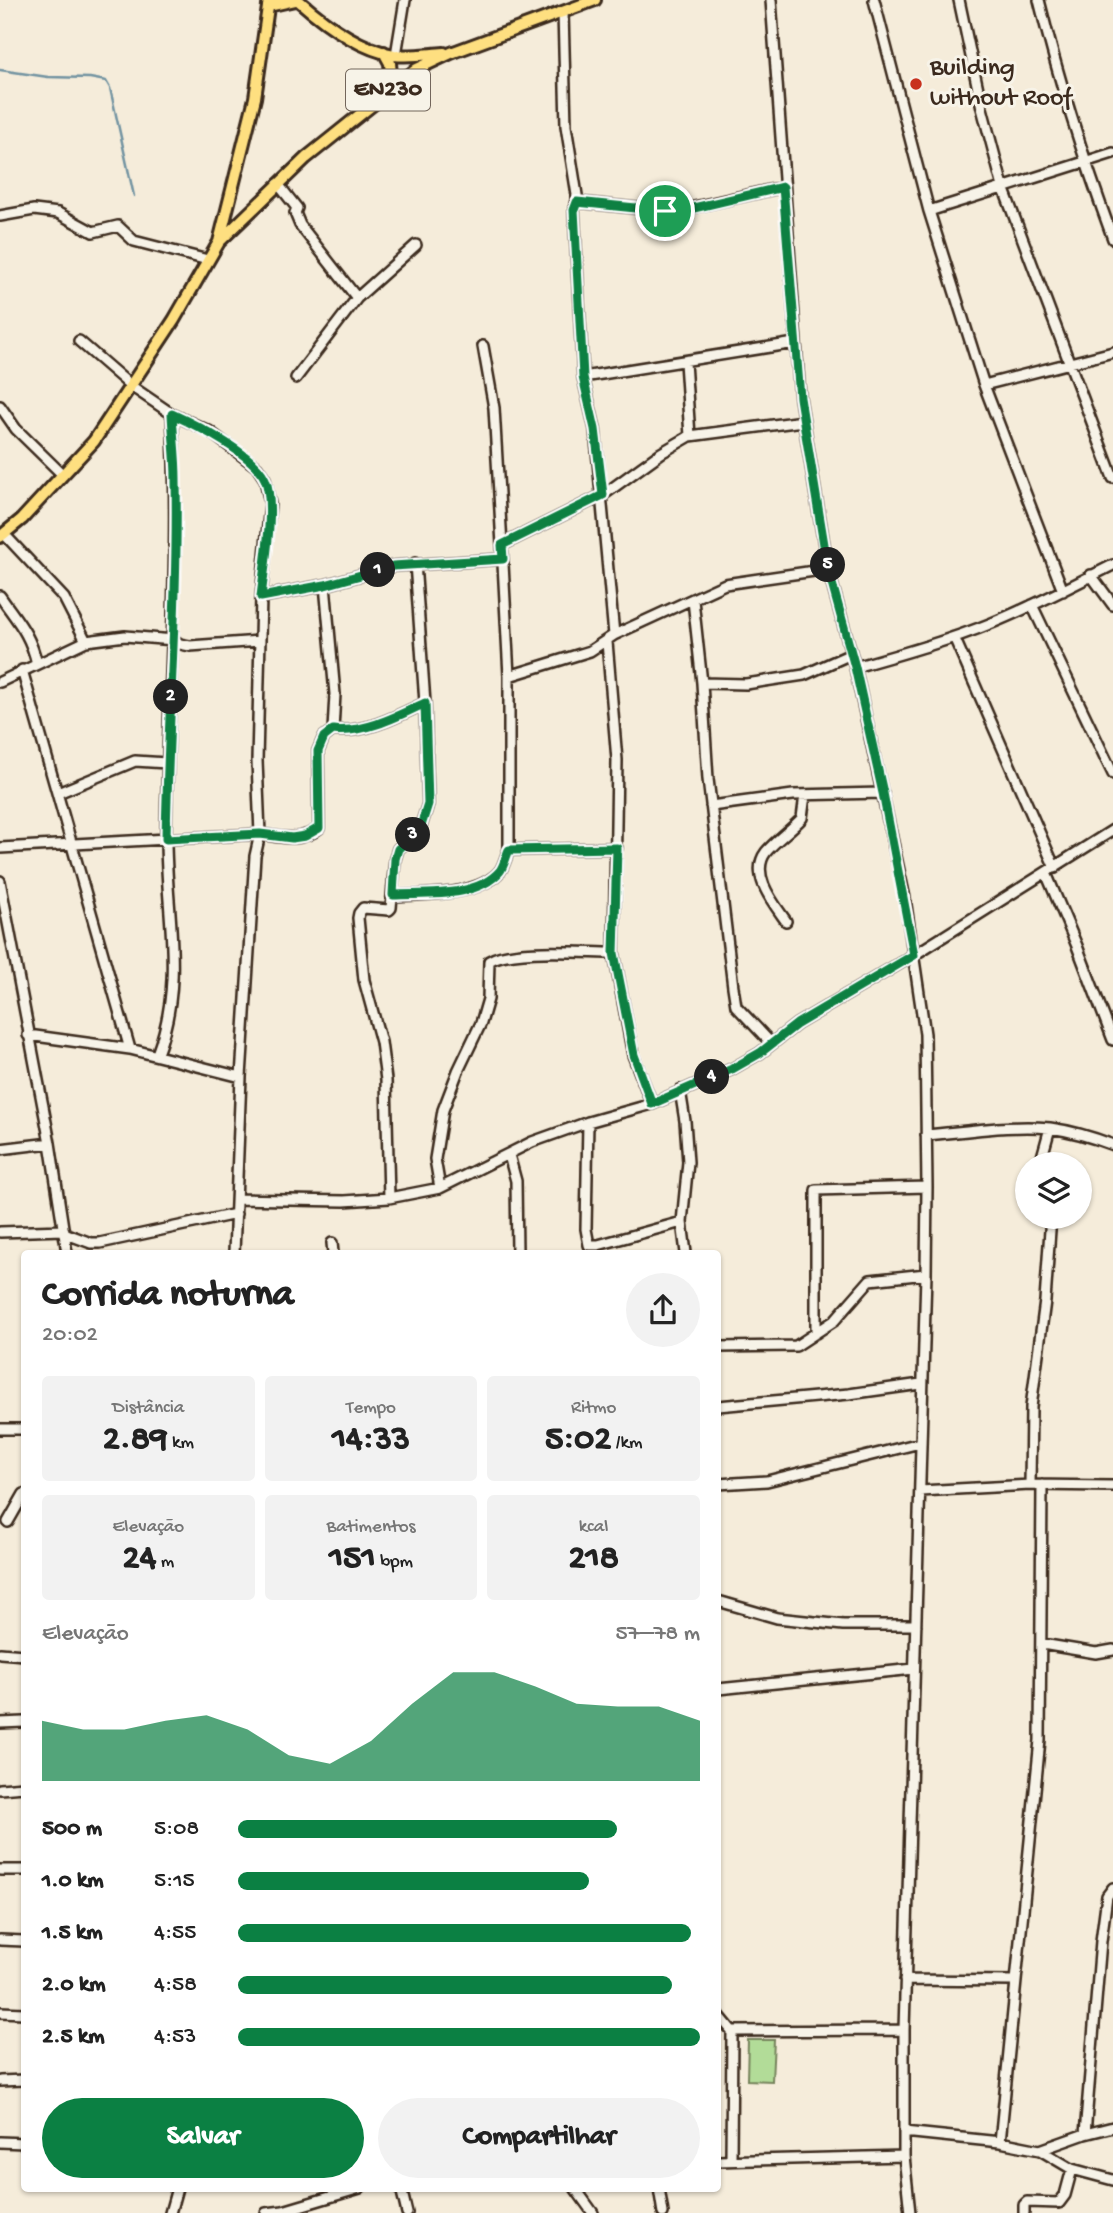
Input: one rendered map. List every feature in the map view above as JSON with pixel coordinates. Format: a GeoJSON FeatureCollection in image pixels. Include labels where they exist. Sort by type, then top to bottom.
{"type":"FeatureCollection","features":[{"type":"Feature","properties":{"kind":"main road"},"geometry":{"type":"LineString","coordinates":[[219,242],[256,98],[269,3],[296,0],[327,25],[384,52],[396,55],[451,52]]}},
{"type":"Feature","properties":{"kind":"main road","name":"EN230"},"geometry":{"type":"LineString","coordinates":[[2,536],[94,441],[174,320],[219,242],[306,158],[417,69],[451,52],[595,0]]}},
{"type":"Feature","properties":{"kind":"main road"},"geometry":{"type":"LineString","coordinates":[[384,52],[390,63],[392,87]]}},
{"type":"Feature","properties":{"kind":"main road"},"geometry":{"type":"LineString","coordinates":[[230,201],[239,212],[251,212]]}},
{"type":"Feature","properties":{"kind":"street"},"geometry":{"type":"LineString","coordinates":[[396,55],[405,0]]}},
{"type":"Feature","properties":{"kind":"street"},"geometry":{"type":"LineString","coordinates":[[771,0],[783,187],[803,421],[828,569],[855,667],[883,793],[914,955],[925,1034],[926,1274],[904,2030],[904,2155],[910,2213]]}},
{"type":"Feature","properties":{"kind":"street"},"geometry":{"type":"LineString","coordinates":[[874,0],[929,211],[984,385],[1063,591]]}},
{"type":"Feature","properties":{"kind":"street"},"geometry":{"type":"LineString","coordinates":[[959,0],[982,108],[1003,187],[1113,478]]}},
{"type":"Feature","properties":{"kind":"street"},"geometry":{"type":"LineString","coordinates":[[1039,0],[1057,74],[1113,239]]}},
{"type":"Feature","properties":{"kind":"street"},"geometry":{"type":"LineString","coordinates":[[563,12],[565,126],[577,202],[574,210],[583,377],[595,429],[603,495],[617,760],[614,953],[634,1055],[652,1104]]}},
{"type":"Feature","properties":{"kind":"street"},"geometry":{"type":"LineString","coordinates":[[929,211],[1113,153]]}},
{"type":"Feature","properties":{"kind":"street"},"geometry":{"type":"LineString","coordinates":[[278,184],[297,208],[295,214],[300,225],[357,298]]}},
{"type":"Feature","properties":{"kind":"street"},"geometry":{"type":"LineString","coordinates":[[577,202],[681,211],[783,187]]}},
{"type":"Feature","properties":{"kind":"street"},"geometry":{"type":"LineString","coordinates":[[0,216],[34,210],[58,213],[93,232],[118,226],[134,241],[208,260]]}},
{"type":"Feature","properties":{"kind":"street"},"geometry":{"type":"LineString","coordinates":[[296,378],[357,298],[416,245]]}},
{"type":"Feature","properties":{"kind":"street"},"geometry":{"type":"LineString","coordinates":[[79,341],[131,386],[172,414],[209,431],[257,467],[265,479],[270,504],[261,597],[257,761],[260,834],[255,856],[241,1077],[234,1250]]}},
{"type":"Feature","properties":{"kind":"street"},"geometry":{"type":"LineString","coordinates":[[583,377],[795,343]]}},
{"type":"Feature","properties":{"kind":"street"},"geometry":{"type":"LineString","coordinates":[[393,895],[467,889],[485,882],[500,870],[509,850],[509,676],[503,559],[494,408],[483,346]]}},
{"type":"Feature","properties":{"kind":"street"},"geometry":{"type":"LineString","coordinates":[[984,385],[1113,352]]}},
{"type":"Feature","properties":{"kind":"street"},"geometry":{"type":"LineString","coordinates":[[685,362],[690,436]]}},
{"type":"Feature","properties":{"kind":"street"},"geometry":{"type":"LineString","coordinates":[[0,406],[16,429],[63,475]]}},
{"type":"Feature","properties":{"kind":"street"},"geometry":{"type":"LineString","coordinates":[[157,1054],[166,1031],[172,1002],[173,937],[166,839],[174,639],[176,477],[172,414]]}},
{"type":"Feature","properties":{"kind":"street"},"geometry":{"type":"LineString","coordinates":[[502,545],[603,495],[690,436],[803,421]]}},
{"type":"Feature","properties":{"kind":"street"},"geometry":{"type":"LineString","coordinates":[[2,536],[64,597],[86,641]]}},
{"type":"Feature","properties":{"kind":"street"},"geometry":{"type":"LineString","coordinates":[[261,597],[325,585],[393,566],[503,559]]}},
{"type":"Feature","properties":{"kind":"street"},"geometry":{"type":"LineString","coordinates":[[389,1198],[386,1080],[381,1042],[364,980],[358,918],[363,908],[389,910],[398,849],[420,829],[428,804],[425,703],[415,563]]}},
{"type":"Feature","properties":{"kind":"street"},"geometry":{"type":"LineString","coordinates":[[855,667],[991,624],[1113,565]]}},
{"type":"Feature","properties":{"kind":"street"},"geometry":{"type":"LineString","coordinates":[[509,676],[590,651],[725,584],[828,569]]}},
{"type":"Feature","properties":{"kind":"street"},"geometry":{"type":"LineString","coordinates":[[1091,575],[1113,605]]}},
{"type":"Feature","properties":{"kind":"street"},"geometry":{"type":"LineString","coordinates":[[325,585],[335,694],[333,730]]}},
{"type":"Feature","properties":{"kind":"street"},"geometry":{"type":"LineString","coordinates":[[0,596],[20,622],[33,646],[37,664]]}},
{"type":"Feature","properties":{"kind":"street"},"geometry":{"type":"LineString","coordinates":[[693,600],[711,806],[736,1006],[770,1042]]}},
{"type":"Feature","properties":{"kind":"street"},"geometry":{"type":"LineString","coordinates":[[1032,605],[1113,774]]}},
{"type":"Feature","properties":{"kind":"street"},"geometry":{"type":"LineString","coordinates":[[0,682],[86,641],[125,636],[174,639],[180,644],[190,646],[260,641]]}},
{"type":"Feature","properties":{"kind":"street"},"geometry":{"type":"LineString","coordinates":[[954,636],[1051,871],[1113,1040]]}},
{"type":"Feature","properties":{"kind":"street"},"geometry":{"type":"LineString","coordinates":[[702,683],[746,684],[804,675],[851,654]]}},
{"type":"Feature","properties":{"kind":"street"},"geometry":{"type":"LineString","coordinates":[[22,670],[130,1049]]}},
{"type":"Feature","properties":{"kind":"street"},"geometry":{"type":"LineString","coordinates":[[0,848],[260,834],[292,838],[305,836],[319,828],[318,751],[324,737],[333,730],[345,731],[364,727],[398,716],[425,703]]}},
{"type":"Feature","properties":{"kind":"street"},"geometry":{"type":"LineString","coordinates":[[58,793],[135,761],[167,763]]}},
{"type":"Feature","properties":{"kind":"street"},"geometry":{"type":"LineString","coordinates":[[711,806],[805,795],[883,793]]}},
{"type":"Feature","properties":{"kind":"street"},"geometry":{"type":"LineString","coordinates":[[786,921],[765,891],[761,863],[764,853],[802,818],[805,795]]}},
{"type":"Feature","properties":{"kind":"street"},"geometry":{"type":"LineString","coordinates":[[237,1199],[344,1201],[389,1198],[440,1188],[532,1142],[588,1122],[652,1104],[732,1069],[760,1053],[770,1042],[797,1024],[1051,871],[1113,830]]}},
{"type":"Feature","properties":{"kind":"street"},"geometry":{"type":"LineString","coordinates":[[509,850],[617,848]]}},
{"type":"Feature","properties":{"kind":"street"},"geometry":{"type":"LineString","coordinates":[[0,881],[50,1143],[67,1250]]}},
{"type":"Feature","properties":{"kind":"street"},"geometry":{"type":"LineString","coordinates":[[440,1188],[435,1158],[443,1110],[488,999],[489,961],[497,956],[532,953],[614,953]]}},
{"type":"Feature","properties":{"kind":"street"},"geometry":{"type":"LineString","coordinates":[[28,1035],[157,1054],[241,1077]]}},
{"type":"Feature","properties":{"kind":"street"},"geometry":{"type":"LineString","coordinates":[[680,1090],[688,1163],[682,1222],[686,1250]]}},
{"type":"Feature","properties":{"kind":"street"},"geometry":{"type":"LineString","coordinates":[[588,1122],[586,1229],[589,1245],[598,1245],[682,1222]]}},
{"type":"Feature","properties":{"kind":"street"},"geometry":{"type":"LineString","coordinates":[[926,1135],[1050,1128],[1084,1134],[1113,1145]]}},
{"type":"Feature","properties":{"kind":"street"},"geometry":{"type":"LineString","coordinates":[[1043,1152],[1050,1128]]}},
{"type":"Feature","properties":{"kind":"street"},"geometry":{"type":"LineString","coordinates":[[0,1149],[50,1143]]}},
{"type":"Feature","properties":{"kind":"street"},"geometry":{"type":"LineString","coordinates":[[509,1155],[516,1181],[517,1250]]}},
{"type":"Feature","properties":{"kind":"street"},"geometry":{"type":"LineString","coordinates":[[816,1333],[817,1190],[927,1187]]}},
{"type":"Feature","properties":{"kind":"street"},"geometry":{"type":"LineString","coordinates":[[0,1232],[64,1232],[91,1243],[100,1243],[236,1214]]}},
{"type":"Feature","properties":{"kind":"street"},"geometry":{"type":"LineString","coordinates":[[1030,1485],[1031,1407],[1045,1301],[1050,1229]]}},
{"type":"Feature","properties":{"kind":"street"},"geometry":{"type":"LineString","coordinates":[[721,1347],[796,1346],[834,1321],[870,1280],[926,1274]]}},
{"type":"Feature","properties":{"kind":"street"},"geometry":{"type":"LineString","coordinates":[[721,1406],[849,1394],[921,1384]]}},
{"type":"Feature","properties":{"kind":"street"},"geometry":{"type":"LineString","coordinates":[[0,1429],[21,1429]]}},
{"type":"Feature","properties":{"kind":"street"},"geometry":{"type":"LineString","coordinates":[[721,1485],[767,1481],[920,1443]]}},
{"type":"Feature","properties":{"kind":"street"},"geometry":{"type":"LineString","coordinates":[[920,1491],[1030,1485],[1113,1486]]}},
{"type":"Feature","properties":{"kind":"street"},"geometry":{"type":"LineString","coordinates":[[1000,2142],[1040,1741],[1042,1485]]}},
{"type":"Feature","properties":{"kind":"street"},"geometry":{"type":"LineString","coordinates":[[8,1522],[21,1509]]}},
{"type":"Feature","properties":{"kind":"street"},"geometry":{"type":"LineString","coordinates":[[721,1602],[777,1618],[842,1625],[916,1625]]}},
{"type":"Feature","properties":{"kind":"street"},"geometry":{"type":"LineString","coordinates":[[1042,1644],[1096,1653],[1113,1650]]}},
{"type":"Feature","properties":{"kind":"street"},"geometry":{"type":"LineString","coordinates":[[0,1653],[21,1655]]}},
{"type":"Feature","properties":{"kind":"street"},"geometry":{"type":"LineString","coordinates":[[721,1689],[914,1669]]}},
{"type":"Feature","properties":{"kind":"street"},"geometry":{"type":"LineString","coordinates":[[0,1723],[21,1722]]}},
{"type":"Feature","properties":{"kind":"street"},"geometry":{"type":"LineString","coordinates":[[0,1789],[21,1787]]}},
{"type":"Feature","properties":{"kind":"street"},"geometry":{"type":"LineString","coordinates":[[0,1870],[21,1870]]}},
{"type":"Feature","properties":{"kind":"street"},"geometry":{"type":"LineString","coordinates":[[1084,2134],[1101,1941],[1107,1896],[1113,1888]]}},
{"type":"Feature","properties":{"kind":"street"},"geometry":{"type":"LineString","coordinates":[[0,1940],[21,1941]]}},
{"type":"Feature","properties":{"kind":"street"},"geometry":{"type":"LineString","coordinates":[[905,1980],[1014,1981]]}},
{"type":"Feature","properties":{"kind":"street"},"geometry":{"type":"LineString","coordinates":[[0,2012],[21,2013]]}},
{"type":"Feature","properties":{"kind":"street"},"geometry":{"type":"LineString","coordinates":[[721,2018],[732,2031],[731,2159]]}},
{"type":"Feature","properties":{"kind":"street"},"geometry":{"type":"LineString","coordinates":[[732,2031],[904,2030]]}},
{"type":"Feature","properties":{"kind":"street"},"geometry":{"type":"LineString","coordinates":[[0,2081],[21,2080]]}},
{"type":"Feature","properties":{"kind":"street"},"geometry":{"type":"LineString","coordinates":[[1040,2150],[1113,2127]]}},
{"type":"Feature","properties":{"kind":"street"},"geometry":{"type":"LineString","coordinates":[[904,2132],[1000,2142],[1040,2150],[1072,2169],[1113,2180]]}},
{"type":"Feature","properties":{"kind":"street"},"geometry":{"type":"LineString","coordinates":[[0,2142],[21,2143]]}},
{"type":"Feature","properties":{"kind":"street"},"geometry":{"type":"LineString","coordinates":[[721,2161],[904,2155]]}},
{"type":"Feature","properties":{"kind":"street"},"geometry":{"type":"LineString","coordinates":[[1024,2213],[1024,2205],[1027,2202],[1059,2203],[1065,2194],[1072,2169]]}},
{"type":"Feature","properties":{"kind":"street"},"geometry":{"type":"LineString","coordinates":[[170,2213],[176,2192]]}},
{"type":"Feature","properties":{"kind":"street"},"geometry":{"type":"LineString","coordinates":[[266,2213],[282,2211],[346,2192]]}},
{"type":"Feature","properties":{"kind":"street"},"geometry":{"type":"LineString","coordinates":[[402,2192],[407,2213]]}},
{"type":"Feature","properties":{"kind":"street"},"geometry":{"type":"LineString","coordinates":[[578,2192],[593,2213]]}},
{"type":"Feature","properties":{"kind":"street"},"geometry":{"type":"LineString","coordinates":[[660,2192],[663,2213]]}},
{"type":"Feature","properties":{"kind":"green space"},"geometry":{"type":"Polygon","coordinates":[[[748,2040],[774,2040],[772,2081],[747,2080],[748,2040]]]}},
{"type":"Feature","properties":{"kind":"waterway"},"geometry":{"type":"LineString","coordinates":[[0,70],[106,81],[110,88],[134,196]]}},
{"type":"Feature","properties":{"kind":"place","name":"Building without Roof"},"geometry":{"type":"Point","coordinates":[916,84]}},
{"type":"Feature","properties":{"kind":"route"},"geometry":{"type":"LineString","coordinates":[[783,187],[800,398],[828,569],[855,667],[905,898],[914,955],[797,1024],[770,1042],[760,1053],[732,1069],[652,1104],[634,1055],[614,953],[617,848],[509,850],[500,870],[485,882],[467,889],[393,895],[398,849],[420,829],[428,804],[425,703],[398,716],[364,727],[345,731],[333,730],[324,737],[318,751],[319,828],[313,833],[292,838],[260,834],[166,839],[174,639],[176,477],[172,414],[209,431],[257,467],[265,479],[270,504],[261,597],[325,585],[393,566],[503,559],[502,545],[603,495],[595,429],[583,377],[574,210],[577,202],[665,211],[681,211],[783,187]]}}]}
